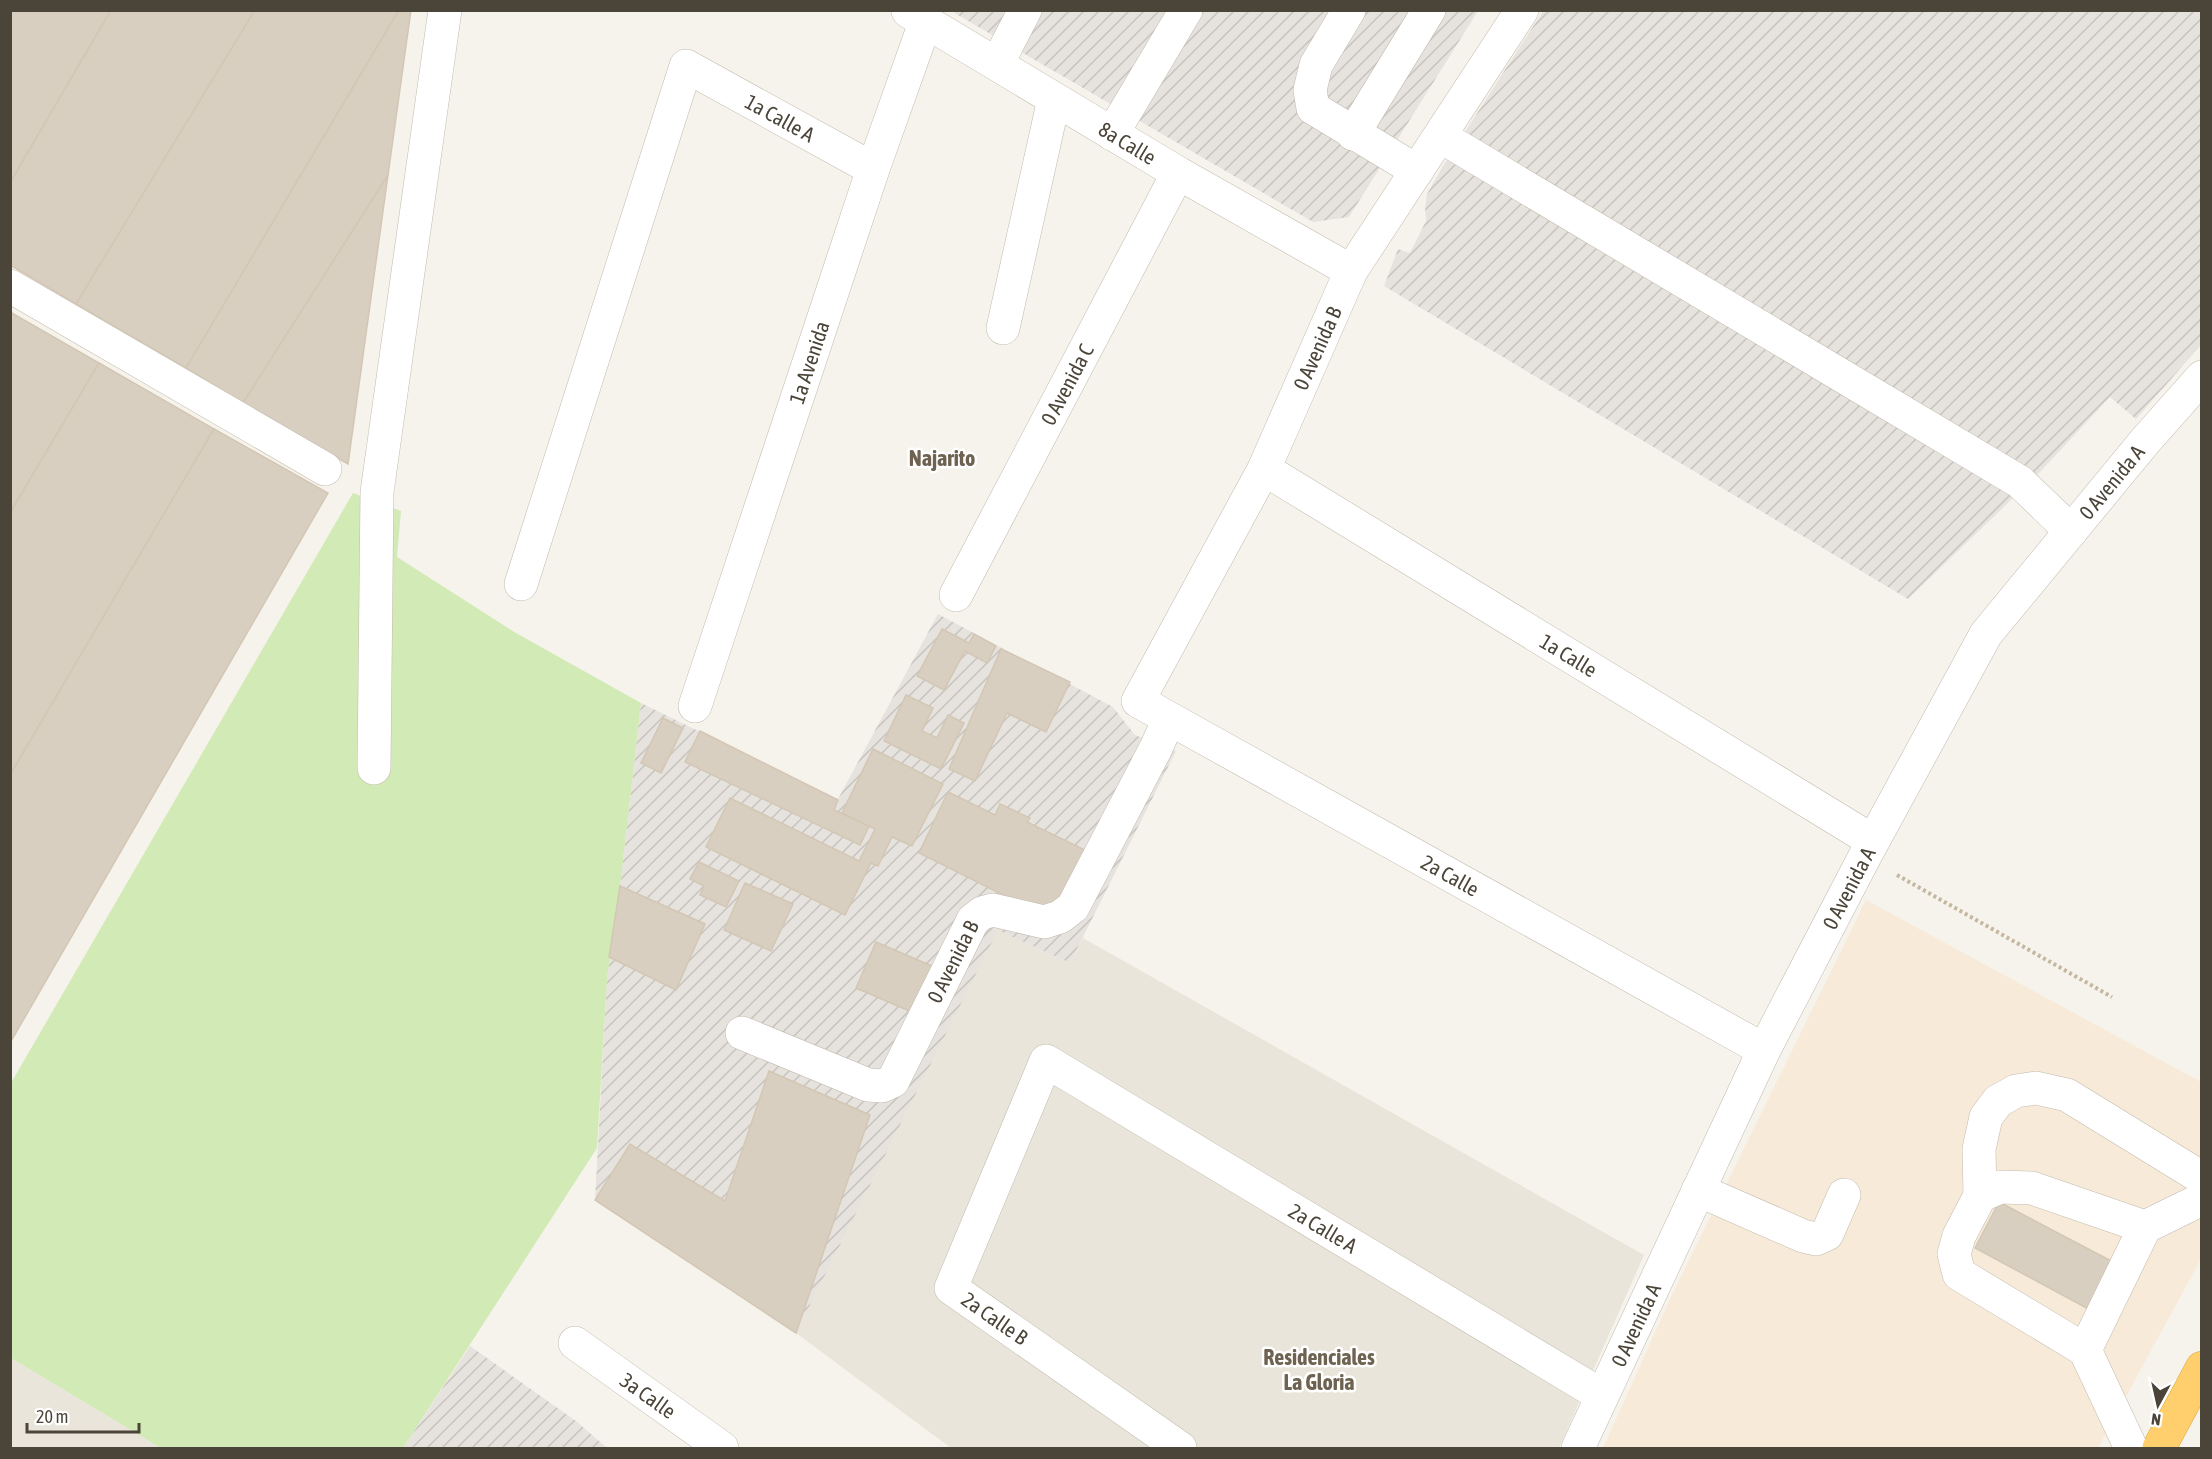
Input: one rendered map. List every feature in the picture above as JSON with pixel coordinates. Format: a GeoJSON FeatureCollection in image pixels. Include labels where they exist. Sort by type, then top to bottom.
{"type":"FeatureCollection","features":[{"type":"Feature","properties":{"kind":"highway"},"geometry":{"type":"LineString","coordinates":[[2159,1449],[2202,1368]]}},
{"type":"Feature","properties":{"kind":"street"},"geometry":{"type":"LineString","coordinates":[[374,768],[377,492],[445,10]]}},
{"type":"Feature","properties":{"kind":"street"},"geometry":{"type":"LineString","coordinates":[[997,64],[1025,10]]}},
{"type":"Feature","properties":{"kind":"street"},"geometry":{"type":"LineString","coordinates":[[1112,134],[1186,10]]}},
{"type":"Feature","properties":{"kind":"street"},"geometry":{"type":"LineString","coordinates":[[1349,10],[1316,65],[1310,90],[1313,108],[1417,171]]}},
{"type":"Feature","properties":{"kind":"street"},"geometry":{"type":"LineString","coordinates":[[1353,134],[1429,10]]}},
{"type":"Feature","properties":{"kind":"street","name":"0 Avenida B"},"geometry":{"type":"LineString","coordinates":[[1138,701],[1264,469],[1352,271],[1522,10]]}},
{"type":"Feature","properties":{"kind":"street","name":"8a Calle"},"geometry":{"type":"LineString","coordinates":[[917,16],[1178,173],[1352,271]]}},
{"type":"Feature","properties":{"kind":"street","name":"1a Avenida"},"geometry":{"type":"LineString","coordinates":[[695,706],[873,170],[917,16]]}},
{"type":"Feature","properties":{"kind":"street","name":"1a Calle A"},"geometry":{"type":"LineString","coordinates":[[521,584],[686,66],[873,170]]}},
{"type":"Feature","properties":{"kind":"street"},"geometry":{"type":"LineString","coordinates":[[1003,328],[1054,99]]}},
{"type":"Feature","properties":{"kind":"street"},"geometry":{"type":"LineString","coordinates":[[1440,136],[2020,482],[2071,531]]}},
{"type":"Feature","properties":{"kind":"street","name":"0 Avenida C"},"geometry":{"type":"LineString","coordinates":[[956,595],[1178,173]]}},
{"type":"Feature","properties":{"kind":"street"},"geometry":{"type":"LineString","coordinates":[[10,285],[325,469]]}},
{"type":"Feature","properties":{"kind":"street","name":"0 Avenida A"},"geometry":{"type":"LineString","coordinates":[[1578,1449],[1601,1395],[1764,1050],[1869,849],[1986,634],[2146,440],[2202,377]]}},
{"type":"Feature","properties":{"kind":"street","name":"1a Calle"},"geometry":{"type":"LineString","coordinates":[[1264,469],[1869,849]]}},
{"type":"Feature","properties":{"kind":"street","name":"2a Calle"},"geometry":{"type":"LineString","coordinates":[[1138,701],[1764,1050]]}},
{"type":"Feature","properties":{"kind":"street","name":"0 Avenida B"},"geometry":{"type":"LineString","coordinates":[[742,1033],[867,1085],[882,1086],[893,1081],[973,920],[982,913],[993,910],[1044,922],[1060,917],[1073,907],[1169,719]]}},
{"type":"Feature","properties":{"kind":"street","name":"2a Calle A"},"geometry":{"type":"LineString","coordinates":[[1046,1061],[1601,1395]]}},
{"type":"Feature","properties":{"kind":"street","name":"2a Calle B"},"geometry":{"type":"LineString","coordinates":[[1046,1061],[951,1288],[1180,1449]]}},
{"type":"Feature","properties":{"kind":"street"},"geometry":{"type":"LineString","coordinates":[[2131,1449],[2085,1350],[1959,1274],[1954,1254],[1959,1236],[1980,1196],[1979,1149],[1986,1117],[1998,1101],[2016,1090],[2036,1088],[2067,1095],[2202,1178]]}},
{"type":"Feature","properties":{"kind":"street"},"geometry":{"type":"LineString","coordinates":[[1980,1196],[2000,1187],[2032,1188],[2145,1227]]}},
{"type":"Feature","properties":{"kind":"street"},"geometry":{"type":"LineString","coordinates":[[1698,1190],[1803,1236],[1816,1239],[1827,1234],[1844,1195]]}},
{"type":"Feature","properties":{"kind":"street"},"geometry":{"type":"LineString","coordinates":[[2085,1350],[2145,1227],[2202,1199]]}},
{"type":"Feature","properties":{"kind":"street","name":"3a Calle"},"geometry":{"type":"LineString","coordinates":[[575,1343],[722,1449]]}},
{"type":"Feature","properties":{"kind":"path"},"geometry":{"type":"LineString","coordinates":[[1869,849],[2112,998]]}},
{"type":"Feature","properties":{"kind":"shaded area"},"geometry":{"type":"Polygon","coordinates":[[[951,11],[1478,11],[1349,217],[1313,222],[951,11]]]}},
{"type":"Feature","properties":{"kind":"shaded area"},"geometry":{"type":"Polygon","coordinates":[[[1543,11],[2201,11],[2201,345],[2136,419],[2110,397],[2038,474],[1908,599],[1384,286],[1398,249],[1410,253],[1426,221],[1427,194],[1443,166],[1543,11]]]}},
{"type":"Feature","properties":{"kind":"shaded area"},"geometry":{"type":"Polygon","coordinates":[[[938,614],[1113,707],[1135,735],[1176,751],[1070,963],[998,930],[796,1333],[595,1200],[607,979],[641,703],[838,799],[938,614]]]}},
{"type":"Feature","properties":{"kind":"shaded area"},"geometry":{"type":"Polygon","coordinates":[[[1866,900],[2201,1082],[2201,1259],[2098,1448],[1603,1448],[1671,1297],[1866,900]]]}},
{"type":"Feature","properties":{"kind":"shaded area","name":"Residenciales La Gloria"},"geometry":{"type":"Polygon","coordinates":[[[998,929],[1070,963],[1083,938],[1644,1255],[1559,1448],[951,1448],[796,1333],[998,929]]]}},
{"type":"Feature","properties":{"kind":"shaded area"},"geometry":{"type":"Polygon","coordinates":[[[470,1346],[576,1421],[607,1448],[403,1448],[470,1346]]]}},
{"type":"Feature","properties":{"kind":"shaded area"},"geometry":{"type":"Polygon","coordinates":[[[11,1358],[161,1448],[11,1448],[11,1358]]]}},
{"type":"Feature","properties":{"kind":"green space"},"geometry":{"type":"Polygon","coordinates":[[[353,493],[401,511],[397,557],[516,633],[641,703],[607,979],[597,1148],[403,1448],[161,1448],[11,1358],[11,1083],[353,493]]]}},
{"type":"Feature","properties":{"kind":"building"},"geometry":{"type":"Polygon","coordinates":[[[10,10],[111,10],[10,183],[10,10]]]}},
{"type":"Feature","properties":{"kind":"building"},"geometry":{"type":"Polygon","coordinates":[[[111,10],[255,10],[76,304],[10,265],[10,183],[111,10]]]}},
{"type":"Feature","properties":{"kind":"building"},"geometry":{"type":"Polygon","coordinates":[[[255,10],[399,10],[186,368],[76,304],[255,10]]]}},
{"type":"Feature","properties":{"kind":"building"},"geometry":{"type":"Polygon","coordinates":[[[399,10],[411,10],[388,175],[243,403],[186,368],[399,10]]]}},
{"type":"Feature","properties":{"kind":"building"},"geometry":{"type":"Polygon","coordinates":[[[388,175],[348,464],[243,403],[388,175]]]}},
{"type":"Feature","properties":{"kind":"building"},"geometry":{"type":"Polygon","coordinates":[[[10,312],[99,363],[10,513],[10,312]]]}},
{"type":"Feature","properties":{"kind":"building"},"geometry":{"type":"Polygon","coordinates":[[[99,363],[214,429],[10,775],[10,513],[99,363]]]}},
{"type":"Feature","properties":{"kind":"building"},"geometry":{"type":"Polygon","coordinates":[[[214,429],[328,493],[10,1043],[10,775],[214,429]]]}},
{"type":"Feature","properties":{"kind":"building"},"geometry":{"type":"Polygon","coordinates":[[[942,629],[969,643],[974,634],[996,646],[987,663],[965,651],[944,690],[917,676],[942,629]]]}},
{"type":"Feature","properties":{"kind":"building"},"geometry":{"type":"Polygon","coordinates":[[[1001,649],[1070,682],[1046,732],[1007,713],[975,781],[949,769],[1001,649]]]}},
{"type":"Feature","properties":{"kind":"building"},"geometry":{"type":"Polygon","coordinates":[[[906,695],[933,708],[922,731],[937,738],[948,715],[964,723],[941,769],[884,741],[906,695]]]}},
{"type":"Feature","properties":{"kind":"building"},"geometry":{"type":"Polygon","coordinates":[[[663,718],[683,728],[661,773],[641,763],[663,718]]]}},
{"type":"Feature","properties":{"kind":"building"},"geometry":{"type":"Polygon","coordinates":[[[700,731],[838,800],[834,810],[869,826],[860,845],[685,762],[700,731]]]}},
{"type":"Feature","properties":{"kind":"building"},"geometry":{"type":"Polygon","coordinates":[[[873,749],[943,784],[912,846],[892,837],[878,866],[871,863],[845,915],[706,847],[730,798],[859,861],[875,829],[842,813],[873,749]]]}},
{"type":"Feature","properties":{"kind":"building"},"geometry":{"type":"Polygon","coordinates":[[[948,792],[995,815],[1000,804],[1030,818],[1027,822],[1087,851],[1063,909],[1037,912],[919,853],[948,792]]]}},
{"type":"Feature","properties":{"kind":"building"},"geometry":{"type":"Polygon","coordinates":[[[699,862],[739,881],[726,907],[700,895],[704,886],[690,879],[699,862]]]}},
{"type":"Feature","properties":{"kind":"building"},"geometry":{"type":"Polygon","coordinates":[[[745,883],[793,904],[771,951],[724,930],[745,883]]]}},
{"type":"Feature","properties":{"kind":"building"},"geometry":{"type":"Polygon","coordinates":[[[620,886],[705,924],[676,990],[609,957],[620,886]]]}},
{"type":"Feature","properties":{"kind":"building"},"geometry":{"type":"Polygon","coordinates":[[[876,942],[941,970],[921,1016],[856,988],[876,942]]]}},
{"type":"Feature","properties":{"kind":"building"},"geometry":{"type":"Polygon","coordinates":[[[769,1071],[870,1115],[796,1333],[595,1200],[630,1144],[725,1201],[769,1071]]]}},
{"type":"Feature","properties":{"kind":"building"},"geometry":{"type":"Polygon","coordinates":[[[1999,1202],[2119,1265],[2094,1312],[1975,1248],[1999,1202]]]}},
{"type":"Feature","properties":{"kind":"district","name":"Najarito"},"geometry":{"type":"Point","coordinates":[942,458]}},
{"type":"Feature","properties":{"kind":"district","name":"Residenciales La Gloria"},"geometry":{"type":"Point","coordinates":[1319,1370]}}]}
